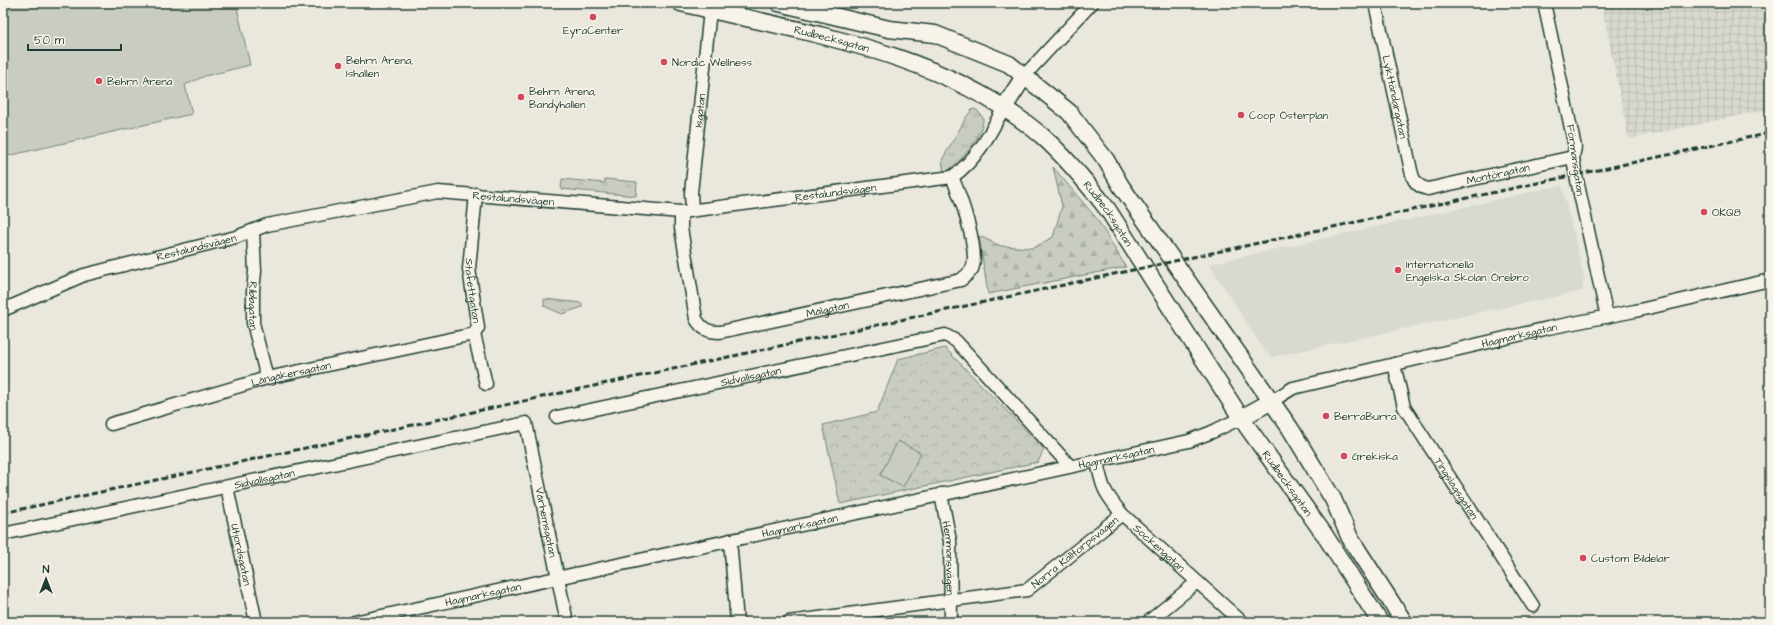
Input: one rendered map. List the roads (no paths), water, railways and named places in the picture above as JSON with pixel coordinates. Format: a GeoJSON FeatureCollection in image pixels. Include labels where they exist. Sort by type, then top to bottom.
{"type":"FeatureCollection","features":[{"type":"Feature","properties":{"kind":"main road","name":"Rudbecksgatan"},"geometry":{"type":"LineString","coordinates":[[681,3],[877,50],[911,61],[961,82],[1036,132],[1056,149],[1088,184],[1108,210],[1241,418],[1324,534],[1380,622]]}},
{"type":"Feature","properties":{"kind":"main road","name":"Rudbecksgatan"},"geometry":{"type":"LineString","coordinates":[[779,3],[889,29],[935,34],[1009,64],[1025,75],[1070,112],[1106,160],[1121,186],[1272,401],[1333,499],[1350,538],[1404,622]]}},
{"type":"Feature","properties":{"kind":"main road"},"geometry":{"type":"LineString","coordinates":[[1003,109],[1025,75]]}},
{"type":"Feature","properties":{"kind":"main road"},"geometry":{"type":"LineString","coordinates":[[1241,418],[1272,401]]}},
{"type":"Feature","properties":{"kind":"street"},"geometry":{"type":"LineString","coordinates":[[1025,75],[1092,3]]}},
{"type":"Feature","properties":{"kind":"street","name":"Förmansgatan"},"geometry":{"type":"LineString","coordinates":[[1544,3],[1575,147],[1573,157],[1607,316]]}},
{"type":"Feature","properties":{"kind":"street","name":"Lykttändargatan"},"geometry":{"type":"LineString","coordinates":[[1378,4],[1414,180],[1417,185],[1422,188]]}},
{"type":"Feature","properties":{"kind":"street","name":"Isgatan"},"geometry":{"type":"LineString","coordinates":[[686,211],[691,193],[710,10]]}},
{"type":"Feature","properties":{"kind":"street"},"geometry":{"type":"LineString","coordinates":[[952,177],[964,169],[982,145],[1003,109]]}},
{"type":"Feature","properties":{"kind":"street","name":"Montörgatan"},"geometry":{"type":"LineString","coordinates":[[1422,188],[1428,188],[1573,157]]}},
{"type":"Feature","properties":{"kind":"street","name":"Målgatan"},"geometry":{"type":"LineString","coordinates":[[686,211],[682,228],[696,319],[700,327],[709,332],[720,332],[961,280],[971,270],[974,252],[961,198],[952,177]]}},
{"type":"Feature","properties":{"kind":"street","name":"Restalundsvägen"},"geometry":{"type":"LineString","coordinates":[[3,310],[84,275],[253,232],[267,225],[438,192],[476,194],[644,210],[686,211],[952,177]]}},
{"type":"Feature","properties":{"kind":"street","name":"Stafettgatan"},"geometry":{"type":"LineString","coordinates":[[476,194],[469,252],[469,269],[478,328],[474,334],[486,384]]}},
{"type":"Feature","properties":{"kind":"street","name":"Ribbgatan"},"geometry":{"type":"LineString","coordinates":[[253,232],[255,271],[253,291],[253,323],[266,378]]}},
{"type":"Feature","properties":{"kind":"street","name":"Hagmarksgatan"},"geometry":{"type":"LineString","coordinates":[[1272,401],[1293,388],[1548,328],[1770,280]]}},
{"type":"Feature","properties":{"kind":"street","name":"Långåkersgatan"},"geometry":{"type":"LineString","coordinates":[[110,424],[266,378],[474,334]]}},
{"type":"Feature","properties":{"kind":"street","name":"Sidvallsgatan"},"geometry":{"type":"LineString","coordinates":[[557,417],[945,335],[956,341],[1070,466]]}},
{"type":"Feature","properties":{"kind":"street","name":"Tingslagsgatan"},"geometry":{"type":"LineString","coordinates":[[1394,364],[1404,407],[1533,606]]}},
{"type":"Feature","properties":{"kind":"street","name":"Hagmarksgatan"},"geometry":{"type":"LineString","coordinates":[[354,622],[1195,439],[1241,418]]}},
{"type":"Feature","properties":{"kind":"street","name":"Sidvallsgatan"},"geometry":{"type":"LineString","coordinates":[[3,534],[526,423]]}},
{"type":"Feature","properties":{"kind":"street","name":"Vårhemsgatan"},"geometry":{"type":"LineString","coordinates":[[526,423],[567,622]]}},
{"type":"Feature","properties":{"kind":"street","name":"Sockengatan"},"geometry":{"type":"LineString","coordinates":[[1097,461],[1102,485],[1108,497],[1122,514],[1242,622]]}},
{"type":"Feature","properties":{"kind":"street","name":"Utjordsgatan"},"geometry":{"type":"LineString","coordinates":[[227,487],[256,622]]}},
{"type":"Feature","properties":{"kind":"street","name":"Hemmansvägen"},"geometry":{"type":"LineString","coordinates":[[941,494],[950,541],[951,622]]}},
{"type":"Feature","properties":{"kind":"street","name":"Norra Källtorpsvägen"},"geometry":{"type":"LineString","coordinates":[[789,622],[1027,590],[1122,514]]}},
{"type":"Feature","properties":{"kind":"street"},"geometry":{"type":"LineString","coordinates":[[730,540],[737,622]]}},
{"type":"Feature","properties":{"kind":"street"},"geometry":{"type":"LineString","coordinates":[[1148,622],[1197,582]]}},
{"type":"Feature","properties":{"kind":"railway"},"geometry":{"type":"LineString","coordinates":[[3,513],[1770,133]]}},
{"type":"Feature","properties":{"kind":"place","name":"EyraCenter"},"geometry":{"type":"Point","coordinates":[593,17]}},
{"type":"Feature","properties":{"kind":"place","name":"Nordic Wellness"},"geometry":{"type":"Point","coordinates":[664,62]}},
{"type":"Feature","properties":{"kind":"place","name":"Behrn Arena, Ishallen"},"geometry":{"type":"Point","coordinates":[338,66]}},
{"type":"Feature","properties":{"kind":"place","name":"Behrn Arena"},"geometry":{"type":"Point","coordinates":[99,81]}},
{"type":"Feature","properties":{"kind":"place","name":"Behrn Arena, Bandyhallen"},"geometry":{"type":"Point","coordinates":[521,97]}},
{"type":"Feature","properties":{"kind":"place","name":"Coop Österplan"},"geometry":{"type":"Point","coordinates":[1241,115]}},
{"type":"Feature","properties":{"kind":"place","name":"OKQ8"},"geometry":{"type":"Point","coordinates":[1704,212]}},
{"type":"Feature","properties":{"kind":"place","name":"Internationella Engelska Skolan Örebro"},"geometry":{"type":"Point","coordinates":[1398,270]}},
{"type":"Feature","properties":{"kind":"place","name":"BerraBurra"},"geometry":{"type":"Point","coordinates":[1326,416]}},
{"type":"Feature","properties":{"kind":"place","name":"Grekiska"},"geometry":{"type":"Point","coordinates":[1344,456]}},
{"type":"Feature","properties":{"kind":"place","name":"Custom Bildelar"},"geometry":{"type":"Point","coordinates":[1583,558]}}]}
